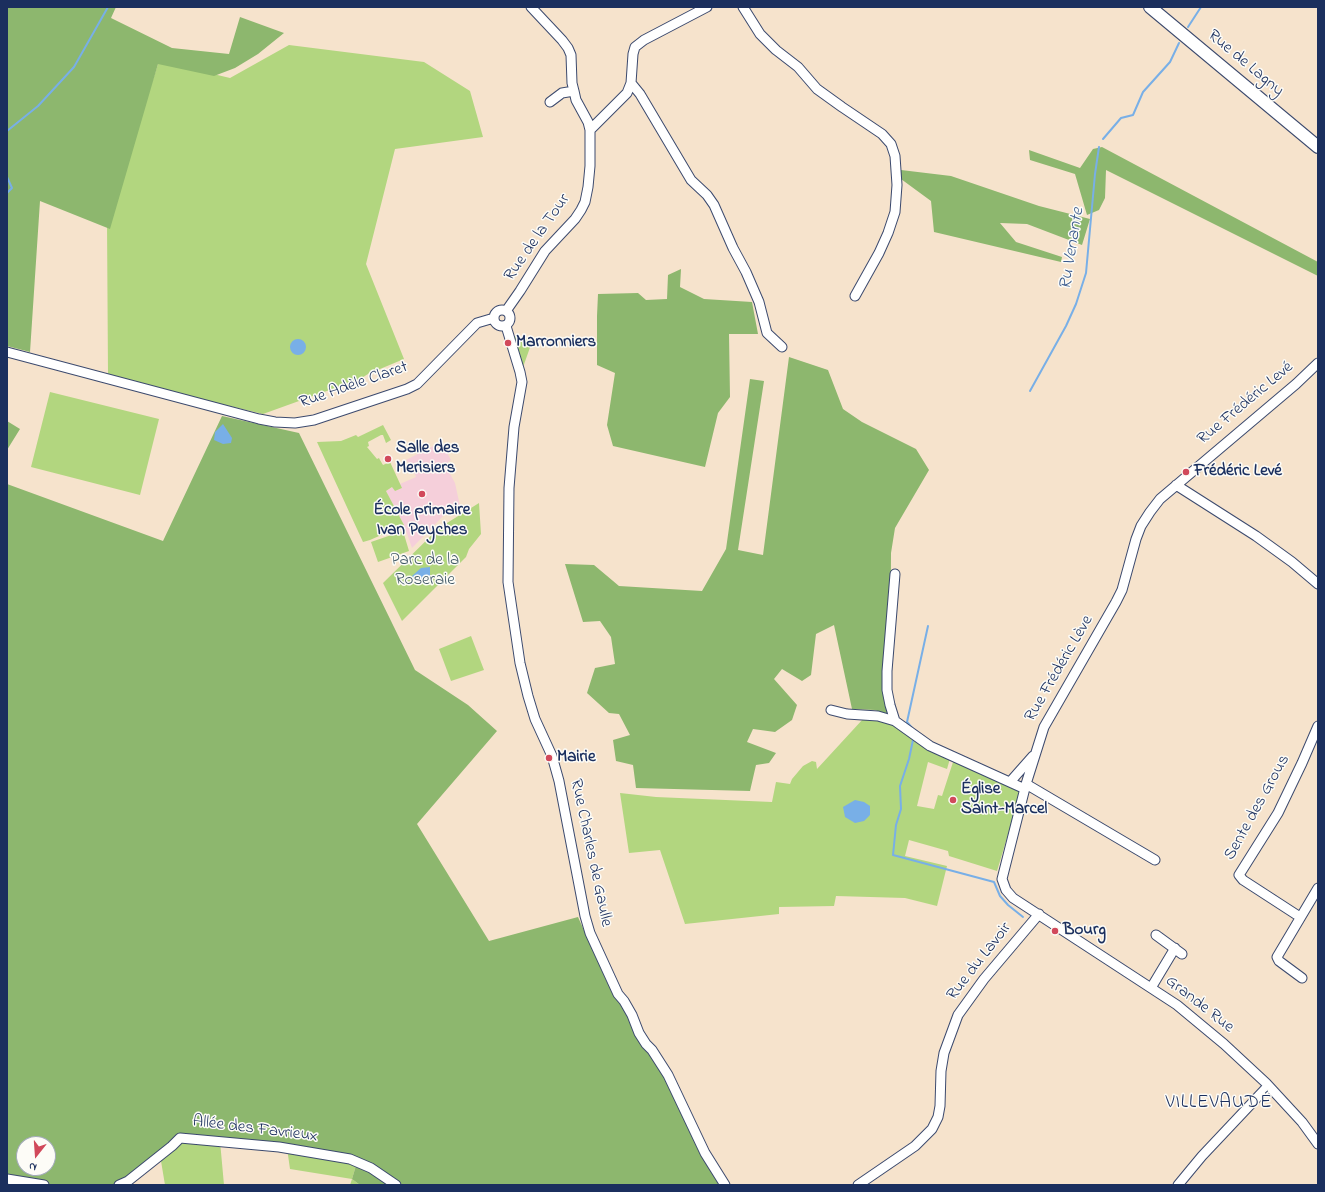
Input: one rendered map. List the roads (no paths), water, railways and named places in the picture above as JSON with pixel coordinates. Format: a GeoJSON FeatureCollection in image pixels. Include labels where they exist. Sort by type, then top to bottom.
{"type":"FeatureCollection","features":[{"type":"Feature","properties":{"kind":"main road","name":"Rue de Lagny"},"geometry":{"type":"LineString","coordinates":[[1150,7],[1318,147]]}},
{"type":"Feature","properties":{"kind":"street","name":"Rue de la Tour"},"geometry":{"type":"LineString","coordinates":[[506,311],[545,251],[575,219],[581,210],[585,202],[590,166],[590,130],[588,122],[576,100],[572,83],[571,55],[568,48],[531,7]]}},
{"type":"Feature","properties":{"kind":"street"},"geometry":{"type":"LineString","coordinates":[[590,130],[627,93],[631,83],[632,54],[635,47],[644,40],[706,7]]}},
{"type":"Feature","properties":{"kind":"street"},"geometry":{"type":"LineString","coordinates":[[743,7],[760,34],[776,50],[798,68],[817,89],[882,134],[891,144],[895,156],[897,186],[894,212],[888,233],[879,253],[855,296]]}},
{"type":"Feature","properties":{"kind":"street"},"geometry":{"type":"LineString","coordinates":[[631,83],[640,94],[691,180],[707,195],[714,205],[759,302],[767,333],[782,347]]}},
{"type":"Feature","properties":{"kind":"street"},"geometry":{"type":"LineString","coordinates":[[550,102],[562,93],[574,91]]}},
{"type":"Feature","properties":{"kind":"street"},"geometry":{"type":"LineString","coordinates":[[501,310],[506,311],[510,321],[506,326],[498,326],[494,318],[497,312],[501,310]]}},
{"type":"Feature","properties":{"kind":"street","name":"Rue Adèle Claret"},"geometry":{"type":"LineString","coordinates":[[7,352],[260,419],[274,422],[295,423],[314,420],[407,389],[417,384],[477,323],[494,318]]}},
{"type":"Feature","properties":{"kind":"street","name":"Rue Charles de Gaulle"},"geometry":{"type":"LineString","coordinates":[[506,326],[522,382],[514,426],[509,488],[508,582],[520,663],[528,696],[535,719],[552,756],[559,781],[585,916],[590,933],[618,994],[632,1015],[639,1033],[668,1075],[705,1154],[725,1185]]}},
{"type":"Feature","properties":{"kind":"street","name":"Rue Frédéric Levé"},"geometry":{"type":"LineString","coordinates":[[1176,485],[1296,384],[1318,363]]}},
{"type":"Feature","properties":{"kind":"street"},"geometry":{"type":"LineString","coordinates":[[1176,485],[1256,536],[1292,562],[1318,584]]}},
{"type":"Feature","properties":{"kind":"street","name":"Rue Frédéric Lève"},"geometry":{"type":"LineString","coordinates":[[1040,914],[1013,898],[1006,890],[1002,879],[1034,754],[1051,713],[1122,590],[1141,526],[1160,499],[1176,485]]}},
{"type":"Feature","properties":{"kind":"street"},"geometry":{"type":"LineString","coordinates":[[895,574],[887,671],[887,690],[890,706],[896,721]]}},
{"type":"Feature","properties":{"kind":"street"},"geometry":{"type":"LineString","coordinates":[[831,710],[847,714],[878,716],[896,721],[930,746],[1010,782],[1025,787],[1155,860]]}},
{"type":"Feature","properties":{"kind":"street","name":"Sente des Grous"},"geometry":{"type":"LineString","coordinates":[[1300,917],[1243,880],[1239,875],[1278,813],[1318,726]]}},
{"type":"Feature","properties":{"kind":"street"},"geometry":{"type":"LineString","coordinates":[[1010,782],[1034,754]]}},
{"type":"Feature","properties":{"kind":"street"},"geometry":{"type":"LineString","coordinates":[[1302,978],[1278,961],[1277,957],[1318,888]]}},
{"type":"Feature","properties":{"kind":"street","name":"Grande Rue"},"geometry":{"type":"LineString","coordinates":[[1040,914],[1177,1005],[1219,1039],[1268,1086],[1302,1122],[1318,1144]]}},
{"type":"Feature","properties":{"kind":"street","name":"Rue du Lavoir"},"geometry":{"type":"LineString","coordinates":[[858,1185],[915,1146],[932,1129],[938,1116],[940,1106],[941,1071],[944,1053],[958,1015],[984,979],[1040,914]]}},
{"type":"Feature","properties":{"kind":"street"},"geometry":{"type":"LineString","coordinates":[[1151,988],[1178,951],[1156,935]]}},
{"type":"Feature","properties":{"kind":"street"},"geometry":{"type":"LineString","coordinates":[[1178,1185],[1202,1156],[1268,1086]]}},
{"type":"Feature","properties":{"kind":"street","name":"Allée des Favrieux"},"geometry":{"type":"LineString","coordinates":[[119,1185],[128,1181],[180,1138],[279,1147],[350,1159],[371,1168],[396,1185]]}},
{"type":"Feature","properties":{"kind":"street"},"geometry":{"type":"LineString","coordinates":[[7,1179],[44,1185]]}},
{"type":"Feature","properties":{"kind":"water"},"geometry":{"type":"Polygon","coordinates":[[[298,339],[305,344],[306,347],[301,354],[298,355],[291,350],[290,347],[295,340],[298,339]]]}},
{"type":"Feature","properties":{"kind":"water"},"geometry":{"type":"Polygon","coordinates":[[[223,424],[232,438],[231,443],[223,444],[214,440],[215,432],[223,424]]]}},
{"type":"Feature","properties":{"kind":"water"},"geometry":{"type":"Polygon","coordinates":[[[430,567],[430,576],[425,582],[417,582],[412,576],[421,568],[430,567]]]}},
{"type":"Feature","properties":{"kind":"water"},"geometry":{"type":"Polygon","coordinates":[[[855,800],[864,802],[870,806],[870,815],[864,821],[855,823],[845,817],[843,807],[855,800]]]}},
{"type":"Feature","properties":{"kind":"waterway"},"geometry":{"type":"LineString","coordinates":[[7,131],[38,106],[74,67],[108,7]]}},
{"type":"Feature","properties":{"kind":"waterway","name":"Ru Venante"},"geometry":{"type":"LineString","coordinates":[[1188,27],[1201,7]]}},
{"type":"Feature","properties":{"kind":"waterway","name":"Ru Venante"},"geometry":{"type":"LineString","coordinates":[[1103,139],[1121,118],[1133,115],[1143,92],[1170,62],[1179,43]]}},
{"type":"Feature","properties":{"kind":"waterway","name":"Ru Venante"},"geometry":{"type":"LineString","coordinates":[[1030,391],[1066,326],[1076,304],[1086,273],[1095,174],[1099,147]]}},
{"type":"Feature","properties":{"kind":"waterway"},"geometry":{"type":"LineString","coordinates":[[7,177],[12,188],[7,193]]}},
{"type":"Feature","properties":{"kind":"waterway"},"geometry":{"type":"LineString","coordinates":[[913,729],[907,722],[928,626]]}},
{"type":"Feature","properties":{"kind":"waterway"},"geometry":{"type":"LineString","coordinates":[[913,740],[909,759],[900,786],[901,809],[896,825],[893,855],[994,882],[1000,896],[1008,905],[1023,917]]}},
{"type":"Feature","properties":{"kind":"place","name":"Marronniers"},"geometry":{"type":"Point","coordinates":[508,343]}},
{"type":"Feature","properties":{"kind":"place","name":"Salle des Merisiers"},"geometry":{"type":"Point","coordinates":[388,459]}},
{"type":"Feature","properties":{"kind":"place","name":"Frédéric Levé"},"geometry":{"type":"Point","coordinates":[1186,472]}},
{"type":"Feature","properties":{"kind":"place","name":"École primaire Ivan Peyches"},"geometry":{"type":"Point","coordinates":[422,494]}},
{"type":"Feature","properties":{"kind":"place","name":"Mairie"},"geometry":{"type":"Point","coordinates":[549,758]}},
{"type":"Feature","properties":{"kind":"place","name":"Église Saint-Marcel"},"geometry":{"type":"Point","coordinates":[953,800]}},
{"type":"Feature","properties":{"kind":"place","name":"Bourg"},"geometry":{"type":"Point","coordinates":[1055,931]}},
{"type":"Feature","properties":{"kind":"district","name":"VILLEVAUDÉ"},"geometry":{"type":"Point","coordinates":[1219,1104]}},
{"type":"Feature","properties":{"kind":"park label","name":"Parc de la Roseraie"},"geometry":{"type":"Point","coordinates":[425,571]}}]}
